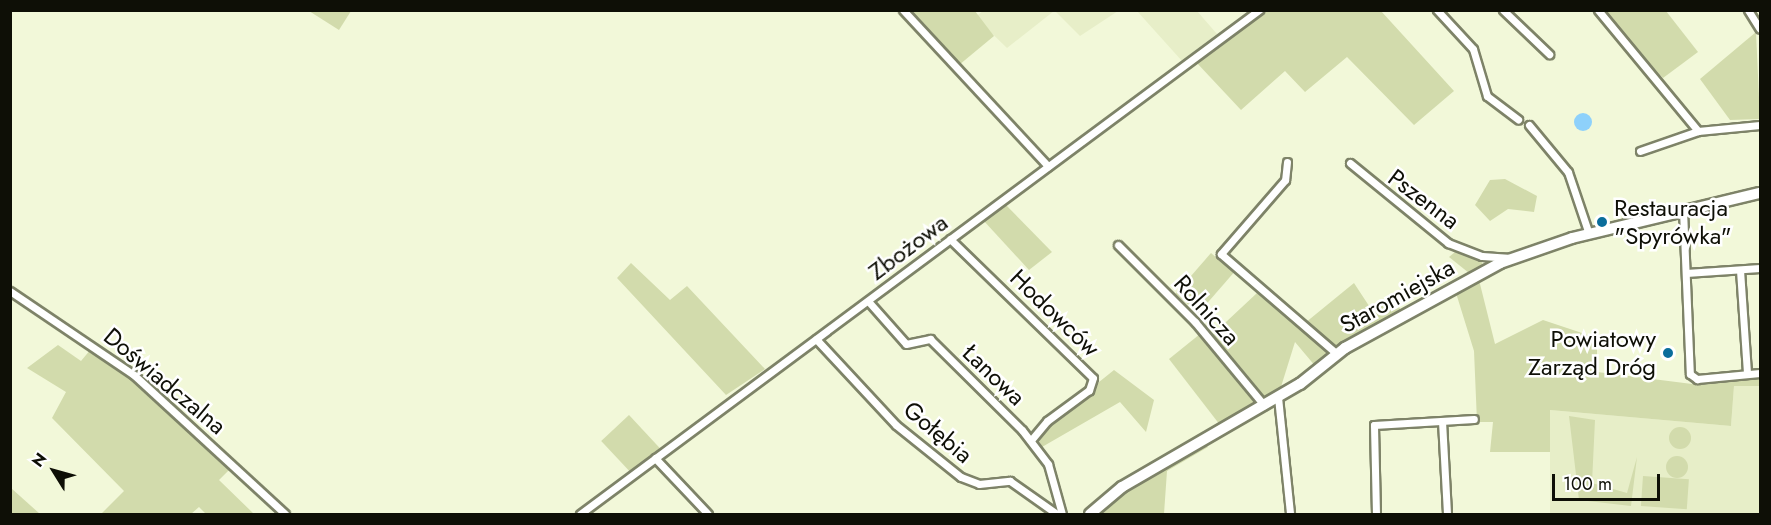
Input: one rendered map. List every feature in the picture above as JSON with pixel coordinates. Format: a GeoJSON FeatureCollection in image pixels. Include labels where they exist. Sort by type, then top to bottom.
{"type":"FeatureCollection","features":[{"type":"Feature","properties":{"kind":"street"},"geometry":{"type":"LineString","coordinates":[[903,10],[1048,166]]}},
{"type":"Feature","properties":{"kind":"street","name":"Zbożowa"},"geometry":{"type":"LineString","coordinates":[[580,514],[1258,10]]}},
{"type":"Feature","properties":{"kind":"street"},"geometry":{"type":"LineString","coordinates":[[1437,10],[1473,50],[1487,96],[1518,119]]}},
{"type":"Feature","properties":{"kind":"street"},"geometry":{"type":"LineString","coordinates":[[1503,10],[1549,54]]}},
{"type":"Feature","properties":{"kind":"street"},"geometry":{"type":"LineString","coordinates":[[1598,10],[1698,131]]}},
{"type":"Feature","properties":{"kind":"street"},"geometry":{"type":"LineString","coordinates":[[1750,13],[1761,12]]}},
{"type":"Feature","properties":{"kind":"street"},"geometry":{"type":"LineString","coordinates":[[1750,13],[1761,28]]}},
{"type":"Feature","properties":{"kind":"street"},"geometry":{"type":"LineString","coordinates":[[1529,125],[1568,172],[1589,234]]}},
{"type":"Feature","properties":{"kind":"street"},"geometry":{"type":"LineString","coordinates":[[1640,151],[1698,131],[1761,125]]}},
{"type":"Feature","properties":{"kind":"street"},"geometry":{"type":"LineString","coordinates":[[1287,162],[1285,180],[1221,254],[1337,354]]}},
{"type":"Feature","properties":{"kind":"street","name":"Pszenna"},"geometry":{"type":"LineString","coordinates":[[1350,163],[1433,234],[1482,256],[1510,258]]}},
{"type":"Feature","properties":{"kind":"street","name":"Staromiejska"},"geometry":{"type":"LineString","coordinates":[[1093,513],[1122,487],[1278,397],[1337,354],[1510,258],[1683,208],[1761,193]]}},
{"type":"Feature","properties":{"kind":"street"},"geometry":{"type":"LineString","coordinates":[[1683,208],[1690,374],[1697,379],[1761,372]]}},
{"type":"Feature","properties":{"kind":"street","name":"Hodowców"},"geometry":{"type":"LineString","coordinates":[[950,239],[1093,378],[1089,390],[1047,421],[1031,440]]}},
{"type":"Feature","properties":{"kind":"street","name":"Rolnicza"},"geometry":{"type":"LineString","coordinates":[[1118,245],[1195,322],[1264,405]]}},
{"type":"Feature","properties":{"kind":"street"},"geometry":{"type":"LineString","coordinates":[[1482,256],[1487,270]]}},
{"type":"Feature","properties":{"kind":"street"},"geometry":{"type":"LineString","coordinates":[[1686,273],[1761,268]]}},
{"type":"Feature","properties":{"kind":"street"},"geometry":{"type":"LineString","coordinates":[[1740,270],[1747,374]]}},
{"type":"Feature","properties":{"kind":"street","name":"Doświadczalna"},"geometry":{"type":"LineString","coordinates":[[10,291],[134,375],[285,514]]}},
{"type":"Feature","properties":{"kind":"street","name":"Łanowa"},"geometry":{"type":"LineString","coordinates":[[868,301],[906,344],[930,339],[1031,440],[1052,473],[1062,514]]}},
{"type":"Feature","properties":{"kind":"street","name":"Gołębia"},"geometry":{"type":"LineString","coordinates":[[816,339],[896,425],[961,477],[979,484],[1010,481],[1057,514]]}},
{"type":"Feature","properties":{"kind":"street"},"geometry":{"type":"LineString","coordinates":[[1278,397],[1290,514]]}},
{"type":"Feature","properties":{"kind":"street"},"geometry":{"type":"LineString","coordinates":[[1376,514],[1372,428],[1474,419]]}},
{"type":"Feature","properties":{"kind":"street"},"geometry":{"type":"LineString","coordinates":[[1442,422],[1447,514]]}},
{"type":"Feature","properties":{"kind":"street"},"geometry":{"type":"LineString","coordinates":[[655,458],[708,514]]}},
{"type":"Feature","properties":{"kind":"street"},"geometry":{"type":"LineString","coordinates":[[589,508],[596,514]]}},
{"type":"Feature","properties":{"kind":"shaded area"},"geometry":{"type":"Polygon","coordinates":[[[309,11],[351,11],[339,30],[309,11]]]}},
{"type":"Feature","properties":{"kind":"shaded area"},"geometry":{"type":"Polygon","coordinates":[[[910,11],[975,11],[994,36],[959,65],[910,11]]]}},
{"type":"Feature","properties":{"kind":"shaded area"},"geometry":{"type":"Polygon","coordinates":[[[983,11],[1054,11],[1007,48],[975,17],[983,11]]]}},
{"type":"Feature","properties":{"kind":"shaded area"},"geometry":{"type":"Polygon","coordinates":[[[1055,11],[1118,11],[1080,36],[1055,11]]]}},
{"type":"Feature","properties":{"kind":"shaded area"},"geometry":{"type":"Polygon","coordinates":[[[1137,11],[1197,11],[1217,34],[1182,61],[1137,11]]]}},
{"type":"Feature","properties":{"kind":"shaded area"},"geometry":{"type":"Polygon","coordinates":[[[1266,11],[1381,11],[1454,91],[1414,125],[1347,57],[1305,92],[1285,71],[1241,110],[1196,62],[1266,11]]]}},
{"type":"Feature","properties":{"kind":"shaded area"},"geometry":{"type":"Polygon","coordinates":[[[1602,11],[1666,11],[1698,52],[1663,78],[1602,11]]]}},
{"type":"Feature","properties":{"kind":"shaded area"},"geometry":{"type":"Polygon","coordinates":[[[1756,32],[1760,119],[1730,120],[1700,79],[1756,32]]]}},
{"type":"Feature","properties":{"kind":"shaded area"},"geometry":{"type":"Polygon","coordinates":[[[1505,179],[1537,196],[1534,212],[1508,209],[1490,221],[1475,205],[1490,180],[1505,179]]]}},
{"type":"Feature","properties":{"kind":"shaded area"},"geometry":{"type":"Polygon","coordinates":[[[1005,204],[1052,252],[1029,270],[983,220],[1005,204]]]}},
{"type":"Feature","properties":{"kind":"shaded area"},"geometry":{"type":"Polygon","coordinates":[[[1455,252],[1479,258],[1485,268],[1469,273],[1449,257],[1455,252]]]}},
{"type":"Feature","properties":{"kind":"shaded area"},"geometry":{"type":"Polygon","coordinates":[[[1211,253],[1234,273],[1198,313],[1176,294],[1211,253]]]}},
{"type":"Feature","properties":{"kind":"shaded area"},"geometry":{"type":"Polygon","coordinates":[[[631,263],[670,300],[687,286],[765,369],[726,395],[617,278],[631,263]]]}},
{"type":"Feature","properties":{"kind":"shaded area"},"geometry":{"type":"Polygon","coordinates":[[[1479,280],[1495,344],[1543,320],[1597,338],[1597,372],[1700,385],[1760,378],[1760,386],[1734,386],[1731,426],[1550,410],[1550,452],[1490,452],[1493,422],[1477,422],[1474,351],[1456,293],[1479,280]]]}},
{"type":"Feature","properties":{"kind":"shaded area"},"geometry":{"type":"Polygon","coordinates":[[[1354,283],[1373,312],[1394,296],[1402,313],[1336,349],[1305,323],[1354,283]]]}},
{"type":"Feature","properties":{"kind":"shaded area"},"geometry":{"type":"Polygon","coordinates":[[[1257,293],[1330,355],[1316,367],[1295,342],[1280,390],[1265,402],[1211,336],[1257,293]]]}},
{"type":"Feature","properties":{"kind":"shaded area"},"geometry":{"type":"Polygon","coordinates":[[[1200,334],[1259,405],[1220,425],[1169,359],[1200,334]]]}},
{"type":"Feature","properties":{"kind":"shaded area"},"geometry":{"type":"Polygon","coordinates":[[[58,345],[81,361],[91,349],[130,376],[231,468],[219,480],[254,514],[206,514],[199,507],[191,514],[101,514],[124,491],[52,418],[66,392],[27,368],[58,345]]]}},
{"type":"Feature","properties":{"kind":"shaded area"},"geometry":{"type":"Polygon","coordinates":[[[1114,370],[1154,400],[1146,432],[1120,402],[1042,447],[1038,439],[1048,423],[1114,370]]]}},
{"type":"Feature","properties":{"kind":"shaded area"},"geometry":{"type":"Polygon","coordinates":[[[1734,386],[1760,386],[1760,514],[1550,514],[1550,410],[1731,426],[1734,386]]]}},
{"type":"Feature","properties":{"kind":"shaded area"},"geometry":{"type":"Polygon","coordinates":[[[629,415],[660,448],[632,474],[601,441],[629,415]]]}},
{"type":"Feature","properties":{"kind":"shaded area"},"geometry":{"type":"Polygon","coordinates":[[[1569,416],[1595,420],[1592,483],[1627,493],[1637,457],[1631,506],[1579,500],[1569,416]]]}},
{"type":"Feature","properties":{"kind":"shaded area"},"geometry":{"type":"Polygon","coordinates":[[[1680,427],[1688,430],[1691,438],[1688,446],[1680,449],[1672,446],[1669,438],[1672,430],[1680,427]]]}},
{"type":"Feature","properties":{"kind":"shaded area"},"geometry":{"type":"Polygon","coordinates":[[[1205,444],[1208,447],[1167,471],[1164,514],[1102,514],[1119,495],[1205,444]]]}},
{"type":"Feature","properties":{"kind":"shaded area"},"geometry":{"type":"Polygon","coordinates":[[[1677,456],[1685,459],[1688,467],[1685,475],[1677,478],[1669,475],[1666,467],[1669,459],[1677,456]]]}},
{"type":"Feature","properties":{"kind":"shaded area"},"geometry":{"type":"Polygon","coordinates":[[[1643,476],[1689,479],[1687,509],[1641,506],[1643,476]]]}},
{"type":"Feature","properties":{"kind":"shaded area"},"geometry":{"type":"Polygon","coordinates":[[[11,488],[40,514],[11,514],[11,488]]]}},
{"type":"Feature","properties":{"kind":"water"},"geometry":{"type":"Polygon","coordinates":[[[1579,113],[1587,113],[1592,118],[1590,129],[1579,131],[1574,126],[1574,118],[1579,113]]]}},
{"type":"Feature","properties":{"kind":"place","name":"Restauracja \"Spyrówka\""},"geometry":{"type":"Point","coordinates":[1602,222]}},
{"type":"Feature","properties":{"kind":"place","name":"Powiatowy Zarząd Dróg"},"geometry":{"type":"Point","coordinates":[1668,353]}}]}
